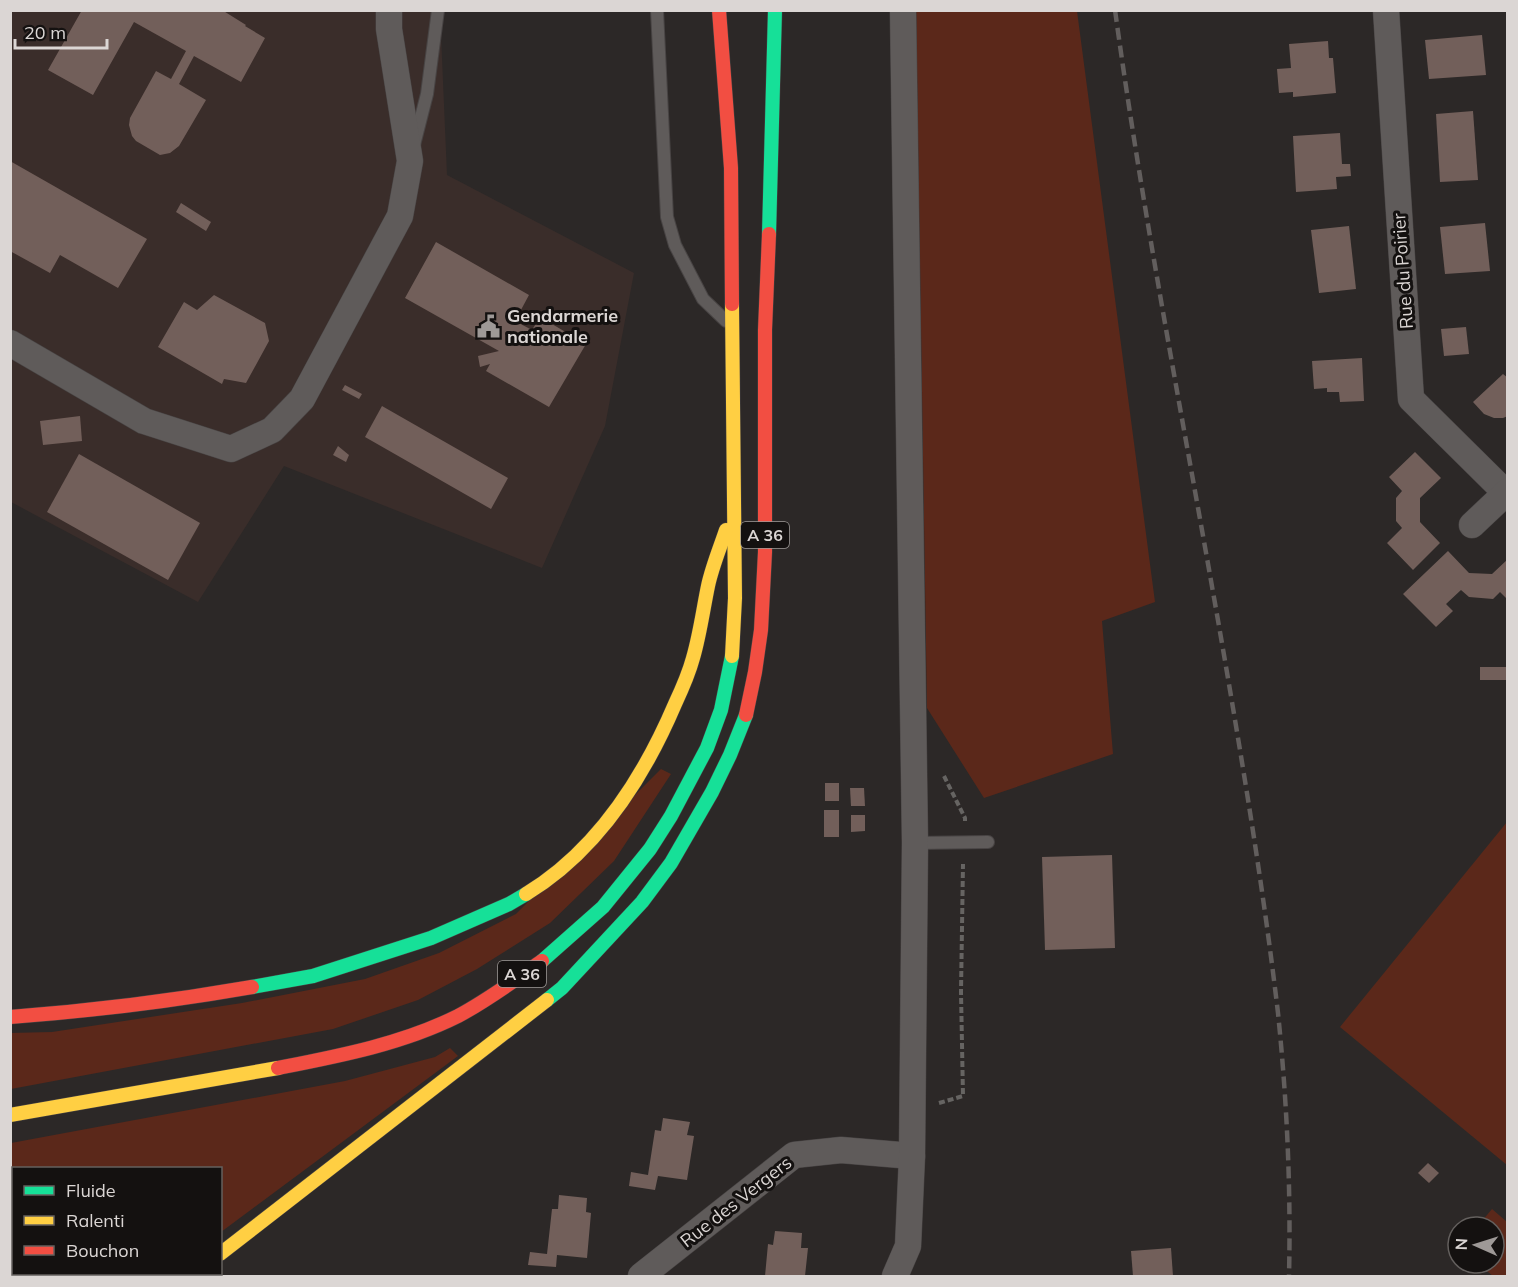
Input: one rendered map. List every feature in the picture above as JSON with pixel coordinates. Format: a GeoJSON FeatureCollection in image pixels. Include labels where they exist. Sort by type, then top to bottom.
{"type":"FeatureCollection","features":[{"type":"Feature","properties":{"kind":"highway","name":"A 36"},"geometry":{"type":"LineString","coordinates":[[10,1115],[268,1070],[351,1053],[422,1031],[489,998],[542,961],[603,907],[650,849],[671,816],[707,748],[721,710],[732,661],[735,598],[731,168],[719,10]]}},
{"type":"Feature","properties":{"kind":"highway","name":"A 36"},"geometry":{"type":"LineString","coordinates":[[222,1252],[562,988],[642,902],[671,862],[712,792],[730,754],[745,718],[761,630],[765,552],[765,330],[775,10]]}},
{"type":"Feature","properties":{"kind":"highway","name":"A 36"},"geometry":{"type":"LineString","coordinates":[[10,1017],[111,1008],[313,976],[431,938],[509,904],[539,886],[573,860],[603,828],[629,793],[652,752],[680,693],[693,659],[708,584],[733,512]]}},
{"type":"Feature","properties":{"kind":"highway","name":"A 36"},"geometry":{"type":"LineString","coordinates":[[578,950],[642,902]]}},
{"type":"Feature","properties":{"kind":"highway","name":"A 36"},"geometry":{"type":"LineString","coordinates":[[493,1011],[551,971]]}},
{"type":"Feature","properties":{"kind":"street"},"geometry":{"type":"LineString","coordinates":[[10,343],[144,421],[231,449],[272,430],[302,399],[400,216],[410,160],[389,29],[389,10]]}},
{"type":"Feature","properties":{"kind":"street"},"geometry":{"type":"LineString","coordinates":[[895,1276],[908,1246],[913,1111],[915,843],[903,10]]}},
{"type":"Feature","properties":{"kind":"street","name":"Rue du Poirier"},"geometry":{"type":"LineString","coordinates":[[1386,10],[1411,399],[1507,493],[1472,525]]}},
{"type":"Feature","properties":{"kind":"street","name":"Rue des Vergers"},"geometry":{"type":"LineString","coordinates":[[641,1276],[794,1155],[841,1150],[912,1156]]}},
{"type":"Feature","properties":{"kind":"lane"},"geometry":{"type":"LineString","coordinates":[[410,160],[427,94],[438,10]]}},
{"type":"Feature","properties":{"kind":"lane"},"geometry":{"type":"LineString","coordinates":[[657,10],[667,217],[675,245],[703,299],[732,327]]}},
{"type":"Feature","properties":{"kind":"lane"},"geometry":{"type":"LineString","coordinates":[[915,843],[988,842]]}},
{"type":"Feature","properties":{"kind":"path"},"geometry":{"type":"LineString","coordinates":[[913,1111],[963,1096],[961,992],[964,843]]}},
{"type":"Feature","properties":{"kind":"shaded area"},"geometry":{"type":"Polygon","coordinates":[[[10,11],[440,11],[447,175],[634,273],[605,426],[542,568],[284,466],[198,602],[11,502],[10,11]]]}},
{"type":"Feature","properties":{"kind":"shaded area"},"geometry":{"type":"Polygon","coordinates":[[[916,11],[1077,11],[1155,602],[1102,621],[1113,754],[984,798],[927,708],[916,11]]]}},
{"type":"Feature","properties":{"kind":"shaded area"},"geometry":{"type":"Polygon","coordinates":[[[661,769],[671,774],[614,861],[550,923],[477,969],[418,1000],[333,1029],[11,1089],[10,1033],[52,1032],[242,1003],[365,979],[439,953],[516,914],[661,769]]]}},
{"type":"Feature","properties":{"kind":"shaded area"},"geometry":{"type":"Polygon","coordinates":[[[1507,822],[1507,1165],[1340,1027],[1507,822]]]}},
{"type":"Feature","properties":{"kind":"shaded area"},"geometry":{"type":"Polygon","coordinates":[[[450,1048],[458,1056],[222,1231],[222,1167],[12,1167],[12,1275],[163,1275],[11,1276],[11,1143],[345,1081],[435,1057],[450,1048]]]}},
{"type":"Feature","properties":{"kind":"shaded area"},"geometry":{"type":"Polygon","coordinates":[[[1492,1209],[1499,1215],[1487,1215],[1492,1209]]]}},
{"type":"Feature","properties":{"kind":"shaded area"},"geometry":{"type":"Polygon","coordinates":[[[1506,1221],[1507,1276],[1493,1276],[1506,1275],[1506,1221]]]}},
{"type":"Feature","properties":{"kind":"building"},"geometry":{"type":"Polygon","coordinates":[[[82,10],[222,10],[265,38],[241,82],[194,56],[179,84],[206,100],[179,146],[170,153],[160,155],[136,141],[129,125],[130,118],[156,71],[171,79],[186,51],[134,22],[93,95],[48,70],[82,10]]]}},
{"type":"Feature","properties":{"kind":"building"},"geometry":{"type":"Polygon","coordinates":[[[1482,35],[1486,75],[1429,79],[1425,40],[1482,35]]]}},
{"type":"Feature","properties":{"kind":"building"},"geometry":{"type":"Polygon","coordinates":[[[1328,41],[1329,58],[1333,58],[1336,93],[1293,97],[1293,92],[1279,93],[1277,69],[1291,68],[1289,44],[1328,41]]]}},
{"type":"Feature","properties":{"kind":"building"},"geometry":{"type":"Polygon","coordinates":[[[1473,111],[1478,180],[1440,182],[1436,114],[1473,111]]]}},
{"type":"Feature","properties":{"kind":"building"},"geometry":{"type":"Polygon","coordinates":[[[1340,133],[1342,164],[1350,164],[1351,176],[1336,177],[1337,189],[1296,192],[1293,136],[1340,133]]]}},
{"type":"Feature","properties":{"kind":"building"},"geometry":{"type":"Polygon","coordinates":[[[10,161],[147,239],[118,288],[60,255],[50,273],[10,251],[10,161]]]}},
{"type":"Feature","properties":{"kind":"building"},"geometry":{"type":"Polygon","coordinates":[[[181,203],[211,222],[206,231],[176,212],[181,203]]]}},
{"type":"Feature","properties":{"kind":"building"},"geometry":{"type":"Polygon","coordinates":[[[1485,223],[1490,271],[1445,274],[1440,227],[1485,223]]]}},
{"type":"Feature","properties":{"kind":"building"},"geometry":{"type":"Polygon","coordinates":[[[1349,226],[1356,289],[1319,293],[1311,230],[1349,226]]]}},
{"type":"Feature","properties":{"kind":"building","name":"Gendarmerie nationale"},"geometry":{"type":"Polygon","coordinates":[[[436,242],[529,295],[515,321],[532,330],[540,317],[586,344],[549,407],[486,371],[490,364],[480,367],[478,356],[499,351],[405,298],[436,242]]]}},
{"type":"Feature","properties":{"kind":"building"},"geometry":{"type":"Polygon","coordinates":[[[214,295],[265,323],[269,341],[246,383],[224,379],[222,384],[158,347],[184,302],[197,310],[214,295]]]}},
{"type":"Feature","properties":{"kind":"building"},"geometry":{"type":"Polygon","coordinates":[[[1466,327],[1469,354],[1444,356],[1441,329],[1466,327]]]}},
{"type":"Feature","properties":{"kind":"building"},"geometry":{"type":"Polygon","coordinates":[[[1362,358],[1364,401],[1340,402],[1339,392],[1327,392],[1327,388],[1314,389],[1312,361],[1362,358]]]}},
{"type":"Feature","properties":{"kind":"building"},"geometry":{"type":"Polygon","coordinates":[[[1503,374],[1508,378],[1508,416],[1494,418],[1484,414],[1473,402],[1503,374]]]}},
{"type":"Feature","properties":{"kind":"building"},"geometry":{"type":"Polygon","coordinates":[[[345,385],[362,394],[359,399],[342,390],[345,385]]]}},
{"type":"Feature","properties":{"kind":"building"},"geometry":{"type":"Polygon","coordinates":[[[382,406],[508,478],[491,509],[365,437],[382,406]]]}},
{"type":"Feature","properties":{"kind":"building"},"geometry":{"type":"Polygon","coordinates":[[[80,416],[82,441],[43,445],[40,421],[80,416]]]}},
{"type":"Feature","properties":{"kind":"building"},"geometry":{"type":"Polygon","coordinates":[[[338,446],[349,455],[346,462],[333,455],[338,446]]]}},
{"type":"Feature","properties":{"kind":"building"},"geometry":{"type":"Polygon","coordinates":[[[1415,452],[1441,478],[1420,498],[1420,522],[1440,543],[1413,570],[1387,543],[1402,528],[1396,521],[1396,498],[1402,491],[1389,477],[1415,452]]]}},
{"type":"Feature","properties":{"kind":"building"},"geometry":{"type":"Polygon","coordinates":[[[79,454],[200,523],[168,580],[47,512],[79,454]]]}},
{"type":"Feature","properties":{"kind":"building"},"geometry":{"type":"Polygon","coordinates":[[[1448,551],[1469,573],[1492,574],[1508,559],[1508,600],[1500,592],[1493,599],[1469,597],[1461,590],[1446,604],[1453,611],[1436,627],[1403,594],[1448,551]]]}},
{"type":"Feature","properties":{"kind":"building"},"geometry":{"type":"Polygon","coordinates":[[[1480,667],[1508,667],[1508,680],[1480,680],[1480,667]]]}},
{"type":"Feature","properties":{"kind":"building"},"geometry":{"type":"Polygon","coordinates":[[[825,783],[839,783],[839,801],[825,801],[825,783]]]}},
{"type":"Feature","properties":{"kind":"building"},"geometry":{"type":"Polygon","coordinates":[[[850,788],[864,788],[865,806],[851,806],[850,788]]]}},
{"type":"Feature","properties":{"kind":"building"},"geometry":{"type":"Polygon","coordinates":[[[824,810],[839,810],[839,837],[824,837],[824,810]]]}},
{"type":"Feature","properties":{"kind":"building"},"geometry":{"type":"Polygon","coordinates":[[[851,815],[865,815],[865,831],[851,832],[851,815]]]}},
{"type":"Feature","properties":{"kind":"building"},"geometry":{"type":"Polygon","coordinates":[[[1112,855],[1115,948],[1045,950],[1042,857],[1112,855]]]}},
{"type":"Feature","properties":{"kind":"building"},"geometry":{"type":"Polygon","coordinates":[[[663,1118],[690,1122],[687,1135],[694,1136],[687,1180],[658,1176],[655,1190],[629,1186],[631,1172],[648,1175],[655,1130],[661,1131],[663,1118]]]}},
{"type":"Feature","properties":{"kind":"building"},"geometry":{"type":"Polygon","coordinates":[[[1428,1163],[1439,1173],[1429,1183],[1418,1173],[1428,1163]]]}},
{"type":"Feature","properties":{"kind":"building"},"geometry":{"type":"Polygon","coordinates":[[[559,1195],[587,1198],[586,1212],[591,1213],[587,1258],[557,1255],[556,1267],[528,1265],[530,1252],[547,1254],[552,1209],[558,1209],[559,1195]]]}},
{"type":"Feature","properties":{"kind":"building"},"geometry":{"type":"Polygon","coordinates":[[[775,1231],[802,1233],[801,1248],[808,1248],[805,1276],[765,1276],[768,1244],[773,1245],[775,1231]]]}},
{"type":"Feature","properties":{"kind":"building"},"geometry":{"type":"Polygon","coordinates":[[[1171,1248],[1173,1276],[1133,1276],[1131,1251],[1171,1248]]]}},
{"type":"Feature","properties":{"kind":"railway"},"geometry":{"type":"LineString","coordinates":[[1115,10],[1156,272],[1239,746],[1268,937],[1284,1079],[1289,1178],[1289,1276]]}},
{"type":"Feature","properties":{"kind":"traffic: fast"},"geometry":{"type":"LineString","coordinates":[[769,234],[775,10]]}},
{"type":"Feature","properties":{"kind":"traffic: fast"},"geometry":{"type":"LineString","coordinates":[[542,961],[603,907],[650,849],[671,816],[707,748],[721,710],[732,656]]}},
{"type":"Feature","properties":{"kind":"traffic: fast"},"geometry":{"type":"LineString","coordinates":[[547,1000],[562,988],[642,902],[671,863],[712,792],[746,715]]}},
{"type":"Feature","properties":{"kind":"traffic: fast"},"geometry":{"type":"LineString","coordinates":[[252,987],[313,976],[431,938],[509,904],[526,894]]}},
{"type":"Feature","properties":{"kind":"traffic: slow"},"geometry":{"type":"LineString","coordinates":[[732,304],[735,598],[732,656]]}},
{"type":"Feature","properties":{"kind":"traffic: slow"},"geometry":{"type":"LineString","coordinates":[[526,894],[575,857],[596,835],[633,786],[648,759],[683,687],[698,640],[710,579],[726,530]]}},
{"type":"Feature","properties":{"kind":"traffic: slow"},"geometry":{"type":"LineString","coordinates":[[222,1252],[547,1000]]}},
{"type":"Feature","properties":{"kind":"traffic: slow"},"geometry":{"type":"LineString","coordinates":[[10,1115],[278,1068]]}},
{"type":"Feature","properties":{"kind":"traffic: jam"},"geometry":{"type":"LineString","coordinates":[[719,10],[731,168],[732,304]]}},
{"type":"Feature","properties":{"kind":"traffic: jam"},"geometry":{"type":"LineString","coordinates":[[746,715],[761,630],[765,552],[765,330],[769,234]]}},
{"type":"Feature","properties":{"kind":"traffic: jam"},"geometry":{"type":"LineString","coordinates":[[278,1068],[393,1042],[437,1026],[480,1003],[542,961]]}},
{"type":"Feature","properties":{"kind":"traffic: jam"},"geometry":{"type":"LineString","coordinates":[[10,1017],[131,1005],[252,987]]}},
{"type":"Feature","properties":{"kind":"place","name":"Gendarmerie nationale"},"geometry":{"type":"Point","coordinates":[489,326]}}]}
